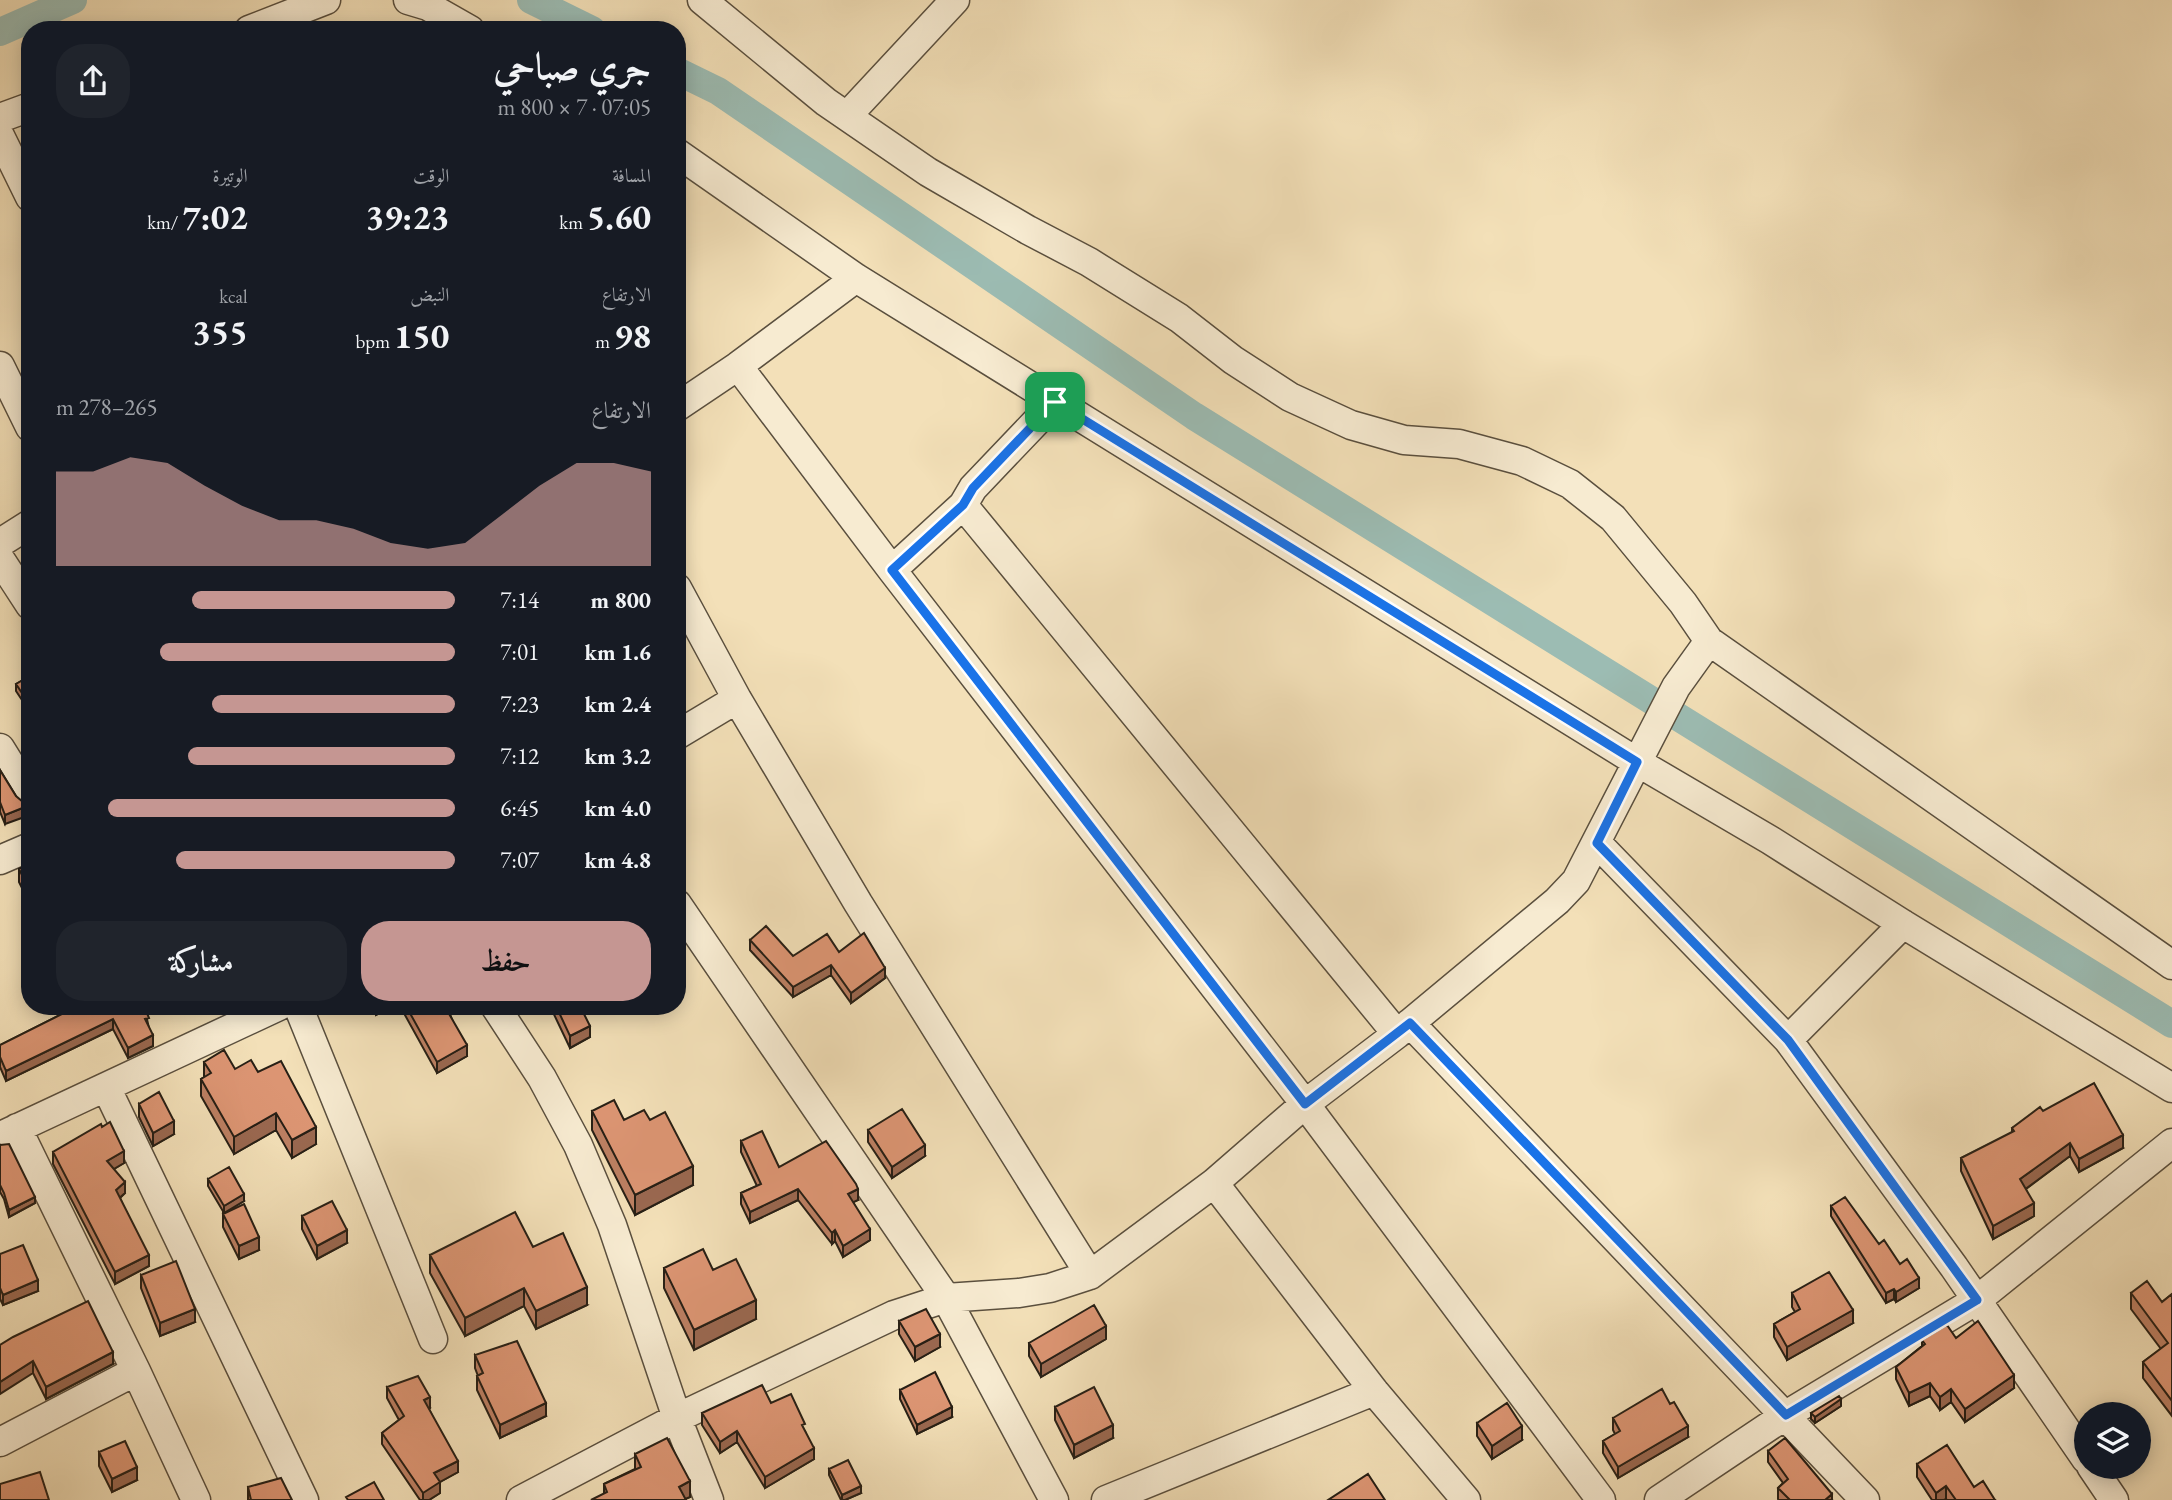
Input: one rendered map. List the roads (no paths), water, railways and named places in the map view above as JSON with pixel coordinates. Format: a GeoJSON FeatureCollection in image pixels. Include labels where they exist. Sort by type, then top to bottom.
{"type":"FeatureCollection","features":[{"type":"Feature","properties":{"kind":"street"},"geometry":{"type":"LineString","coordinates":[[272,21],[326,0]]}},
{"type":"Feature","properties":{"kind":"street"},"geometry":{"type":"LineString","coordinates":[[408,0],[428,6],[454,21]]}},
{"type":"Feature","properties":{"kind":"street"},"geometry":{"type":"LineString","coordinates":[[702,0],[826,102],[928,172],[1089,262],[1179,318],[1233,360],[1290,397],[1350,425],[1404,440],[1459,444],[1522,461],[1570,484],[1614,518],[1683,603],[1709,641],[2172,965]]}},
{"type":"Feature","properties":{"kind":"street"},"geometry":{"type":"LineString","coordinates":[[847,116],[955,0]]}},
{"type":"Feature","properties":{"kind":"street"},"geometry":{"type":"LineString","coordinates":[[0,118],[21,110]]}},
{"type":"Feature","properties":{"kind":"street"},"geometry":{"type":"LineString","coordinates":[[0,136],[21,179]]}},
{"type":"Feature","properties":{"kind":"street"},"geometry":{"type":"LineString","coordinates":[[686,159],[856,278],[1637,762],[1770,840],[1903,925],[2172,1088]]}},
{"type":"Feature","properties":{"kind":"street"},"geometry":{"type":"LineString","coordinates":[[686,401],[738,366],[856,278]]}},
{"type":"Feature","properties":{"kind":"street"},"geometry":{"type":"LineString","coordinates":[[0,366],[21,409]]}},
{"type":"Feature","properties":{"kind":"street"},"geometry":{"type":"LineString","coordinates":[[738,366],[892,570],[1305,1104],[1601,1500]]}},
{"type":"Feature","properties":{"kind":"street"},"geometry":{"type":"LineString","coordinates":[[892,570],[963,505],[973,488],[1055,402]]}},
{"type":"Feature","properties":{"kind":"street"},"geometry":{"type":"LineString","coordinates":[[963,505],[1404,1029],[1786,1415],[1865,1500]]}},
{"type":"Feature","properties":{"kind":"street"},"geometry":{"type":"LineString","coordinates":[[0,543],[21,530]]}},
{"type":"Feature","properties":{"kind":"street"},"geometry":{"type":"LineString","coordinates":[[0,559],[21,591]]}},
{"type":"Feature","properties":{"kind":"street"},"geometry":{"type":"LineString","coordinates":[[686,605],[737,699],[858,903],[1090,1275]]}},
{"type":"Feature","properties":{"kind":"street"},"geometry":{"type":"LineString","coordinates":[[521,1500],[677,1418],[894,1315],[946,1298],[1019,1293],[1050,1288],[1090,1275],[1214,1183],[1305,1104],[1404,1029],[1557,901],[1576,881],[1676,687],[1709,641]]}},
{"type":"Feature","properties":{"kind":"street"},"geometry":{"type":"LineString","coordinates":[[686,730],[737,699]]}},
{"type":"Feature","properties":{"kind":"street"},"geometry":{"type":"LineString","coordinates":[[0,748],[21,782]]}},
{"type":"Feature","properties":{"kind":"street"},"geometry":{"type":"LineString","coordinates":[[1597,843],[1788,1040],[1977,1300],[2074,1441]]}},
{"type":"Feature","properties":{"kind":"street"},"geometry":{"type":"LineString","coordinates":[[0,860],[21,851]]}},
{"type":"Feature","properties":{"kind":"street"},"geometry":{"type":"LineString","coordinates":[[686,917],[946,1298],[1054,1500]]}},
{"type":"Feature","properties":{"kind":"street"},"geometry":{"type":"LineString","coordinates":[[1788,1040],[1903,925]]}},
{"type":"Feature","properties":{"kind":"street"},"geometry":{"type":"LineString","coordinates":[[196,1500],[136,1371],[9,1132],[252,1015]]}},
{"type":"Feature","properties":{"kind":"street"},"geometry":{"type":"LineString","coordinates":[[302,1015],[433,1339]]}},
{"type":"Feature","properties":{"kind":"street"},"geometry":{"type":"LineString","coordinates":[[501,1015],[542,1078],[578,1145],[612,1225],[677,1418],[709,1500]]}},
{"type":"Feature","properties":{"kind":"street"},"geometry":{"type":"LineString","coordinates":[[106,1087],[304,1500]]}},
{"type":"Feature","properties":{"kind":"street"},"geometry":{"type":"LineString","coordinates":[[1659,1500],[1786,1415],[1977,1300],[2171,1145]]}},
{"type":"Feature","properties":{"kind":"street"},"geometry":{"type":"LineString","coordinates":[[1214,1183],[1374,1391],[1466,1500]]}},
{"type":"Feature","properties":{"kind":"street"},"geometry":{"type":"LineString","coordinates":[[0,1442],[136,1371]]}},
{"type":"Feature","properties":{"kind":"street"},"geometry":{"type":"LineString","coordinates":[[1106,1500],[1374,1391]]}},
{"type":"Feature","properties":{"kind":"street"},"geometry":{"type":"LineString","coordinates":[[2100,1479],[2114,1500]]}},
{"type":"Feature","properties":{"kind":"waterway"},"geometry":{"type":"LineString","coordinates":[[25,21],[73,0]]}},
{"type":"Feature","properties":{"kind":"waterway"},"geometry":{"type":"LineString","coordinates":[[531,0],[574,21]]}},
{"type":"Feature","properties":{"kind":"waterway"},"geometry":{"type":"LineString","coordinates":[[0,32],[21,23]]}},
{"type":"Feature","properties":{"kind":"waterway"},"geometry":{"type":"LineString","coordinates":[[686,75],[718,91],[1194,416],[2172,1024]]}}]}
